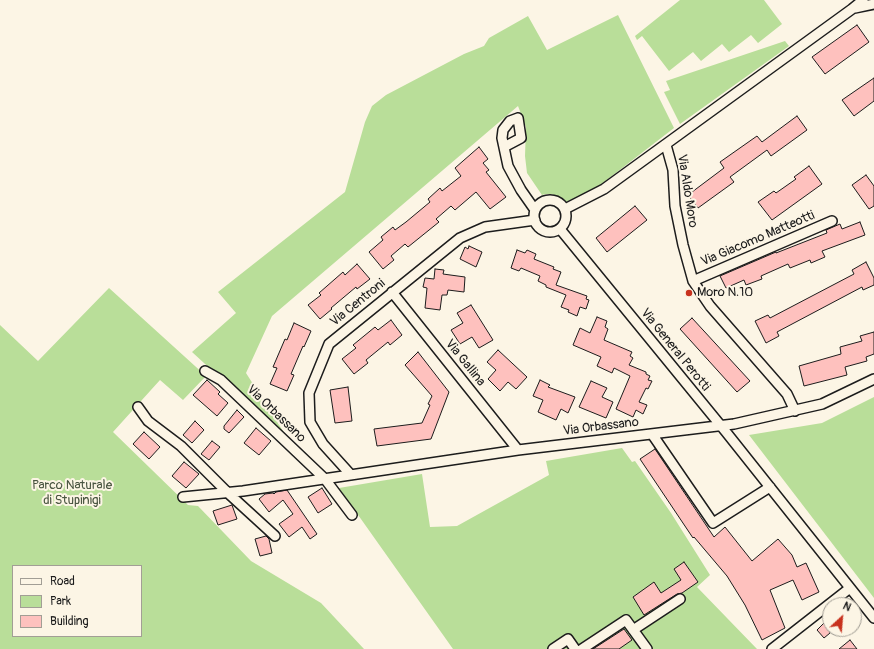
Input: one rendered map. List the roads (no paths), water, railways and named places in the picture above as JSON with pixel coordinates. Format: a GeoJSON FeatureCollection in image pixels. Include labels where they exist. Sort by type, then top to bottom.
{"type":"FeatureCollection","features":[{"type":"Feature","properties":{"kind":"street","name":"Via Aldo Moro"},"geometry":{"type":"LineString","coordinates":[[795,411],[787,394],[710,306],[693,281],[683,245],[675,206],[673,170],[666,145],[852,9],[862,0]]}},
{"type":"Feature","properties":{"kind":"street","name":"Via Aldo Moro"},"geometry":{"type":"LineString","coordinates":[[852,9],[859,6],[874,4]]}},
{"type":"Feature","properties":{"kind":"street"},"geometry":{"type":"LineString","coordinates":[[565,209],[604,189],[666,145]]}},
{"type":"Feature","properties":{"kind":"street"},"geometry":{"type":"LineString","coordinates":[[504,147],[508,166],[521,190],[535,210],[535,220],[538,226],[542,230],[548,232],[560,229],[566,221],[567,215],[565,209],[558,202],[552,200],[545,201],[535,210]]}},
{"type":"Feature","properties":{"kind":"street","name":"Via Centroni"},"geometry":{"type":"LineString","coordinates":[[351,475],[322,444],[310,422],[309,393],[329,344],[460,238],[485,227],[535,220]]}},
{"type":"Feature","properties":{"kind":"street","name":"Via Giacomo Matteotti"},"geometry":{"type":"LineString","coordinates":[[693,281],[832,221]]}},
{"type":"Feature","properties":{"kind":"street","name":"Via General Perotti"},"geometry":{"type":"LineString","coordinates":[[560,229],[721,426],[874,618]]}},
{"type":"Feature","properties":{"kind":"street","name":"Via Gallina"},"geometry":{"type":"LineString","coordinates":[[392,292],[518,450]]}},
{"type":"Feature","properties":{"kind":"street","name":"Via Orbassano"},"geometry":{"type":"LineString","coordinates":[[206,371],[221,380],[325,479]]}},
{"type":"Feature","properties":{"kind":"street","name":"Via Orbassano"},"geometry":{"type":"LineString","coordinates":[[183,497],[228,493],[518,450],[721,426],[822,404],[874,379]]}},
{"type":"Feature","properties":{"kind":"street"},"geometry":{"type":"LineString","coordinates":[[138,407],[148,421],[181,446],[228,493],[275,536]]}},
{"type":"Feature","properties":{"kind":"street"},"geometry":{"type":"LineString","coordinates":[[652,434],[713,524],[770,487]]}},
{"type":"Feature","properties":{"kind":"street"},"geometry":{"type":"LineString","coordinates":[[325,479],[352,515]]}},
{"type":"Feature","properties":{"kind":"street"},"geometry":{"type":"LineString","coordinates":[[772,649],[850,588]]}},
{"type":"Feature","properties":{"kind":"street"},"geometry":{"type":"LineString","coordinates":[[633,630],[680,599]]}},
{"type":"Feature","properties":{"kind":"street"},"geometry":{"type":"LineString","coordinates":[[582,649],[626,620],[646,649]]}},
{"type":"Feature","properties":{"kind":"street"},"geometry":{"type":"LineString","coordinates":[[553,649],[568,639],[575,649]]}},
{"type":"Feature","properties":{"kind":"place","name":"Moro N.10"},"geometry":{"type":"Point","coordinates":[689,293]}},
{"type":"Feature","properties":{"kind":"park label","name":"Parco Naturale di Stupinigi"},"geometry":{"type":"Point","coordinates":[72,494]}}]}
